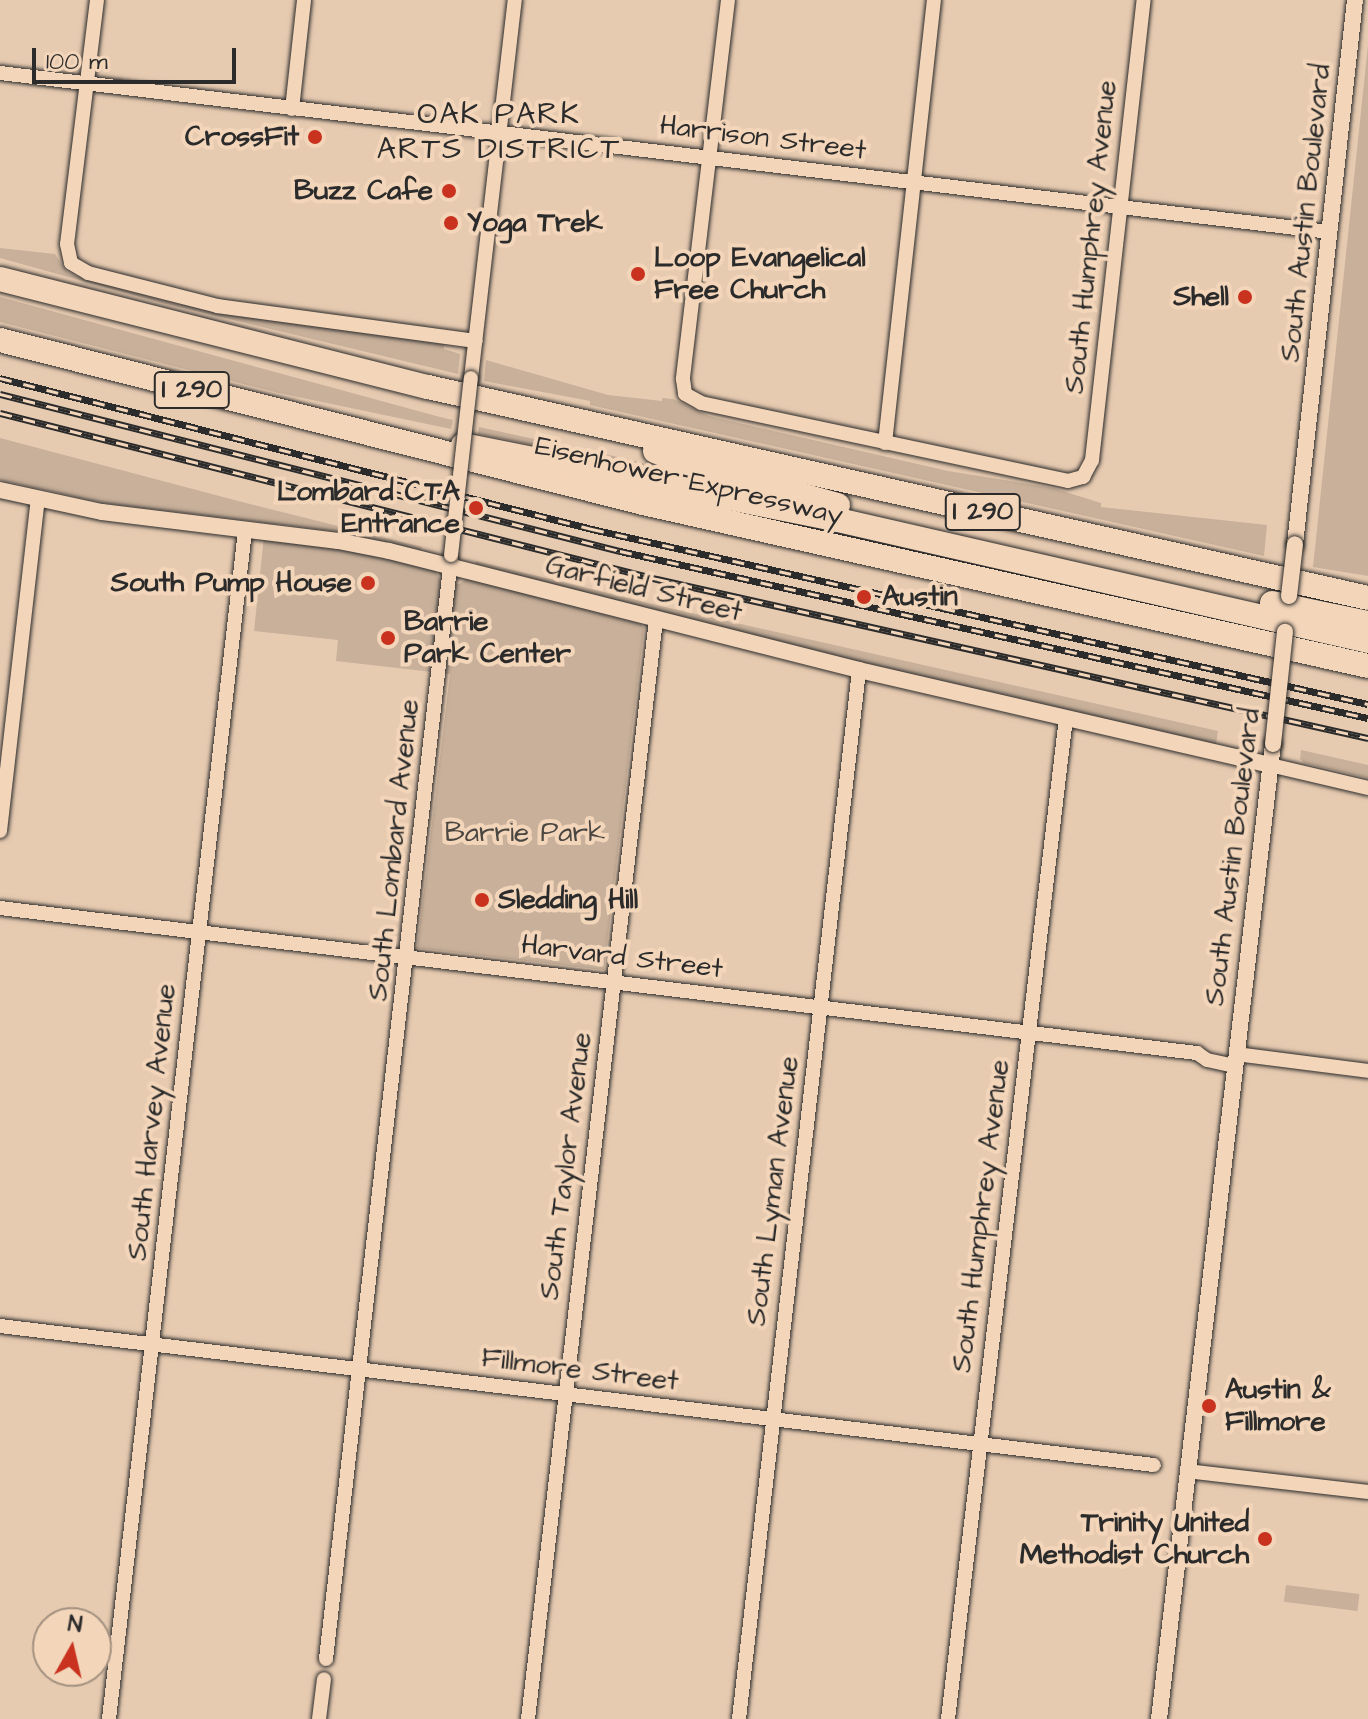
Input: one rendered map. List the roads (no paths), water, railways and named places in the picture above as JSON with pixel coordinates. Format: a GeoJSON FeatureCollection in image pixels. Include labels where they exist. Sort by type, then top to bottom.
{"type":"FeatureCollection","features":[{"type":"Feature","properties":{"kind":"highway","name":"Eisenhower Expressway"},"geometry":{"type":"LineString","coordinates":[[0,279],[302,357],[597,426],[1368,598]]}},
{"type":"Feature","properties":{"kind":"highway","name":"Eisenhower Expressway"},"geometry":{"type":"LineString","coordinates":[[0,340],[659,507],[1368,666]]}},
{"type":"Feature","properties":{"kind":"highway"},"geometry":{"type":"LineString","coordinates":[[597,426],[680,461],[842,506],[1287,614],[1368,641]]}},
{"type":"Feature","properties":{"kind":"highway"},"geometry":{"type":"LineString","coordinates":[[385,439],[479,446],[1287,614],[1368,623]]}},
{"type":"Feature","properties":{"kind":"street"},"geometry":{"type":"LineString","coordinates":[[97,0],[67,244],[71,263],[88,273],[217,306],[476,341]]}},
{"type":"Feature","properties":{"kind":"street"},"geometry":{"type":"LineString","coordinates":[[292,109],[304,0]]}},
{"type":"Feature","properties":{"kind":"street","name":"South Lombard Avenue"},"geometry":{"type":"LineString","coordinates":[[326,1659],[515,0]]}},
{"type":"Feature","properties":{"kind":"street"},"geometry":{"type":"LineString","coordinates":[[728,0],[683,379],[685,394],[701,403],[885,443],[934,0]]}},
{"type":"Feature","properties":{"kind":"street","name":"South Humphrey Avenue"},"geometry":{"type":"LineString","coordinates":[[885,443],[1058,480],[1083,477],[1092,460],[1144,0]]}},
{"type":"Feature","properties":{"kind":"street","name":"South Austin Boulevard"},"geometry":{"type":"LineString","coordinates":[[1159,1719],[1273,744],[1355,0]]}},
{"type":"Feature","properties":{"kind":"street","name":"Harrison Street"},"geometry":{"type":"LineString","coordinates":[[0,73],[1330,232]]}},
{"type":"Feature","properties":{"kind":"street","name":"Garfield Street"},"geometry":{"type":"LineString","coordinates":[[0,490],[102,512],[338,541],[450,561],[656,620],[1270,765]]}},
{"type":"Feature","properties":{"kind":"street"},"geometry":{"type":"LineString","coordinates":[[0,831],[38,499]]}},
{"type":"Feature","properties":{"kind":"street","name":"South Harvey Avenue"},"geometry":{"type":"LineString","coordinates":[[109,1719],[245,530]]}},
{"type":"Feature","properties":{"kind":"street","name":"South Taylor Avenue"},"geometry":{"type":"LineString","coordinates":[[528,1719],[656,620]]}},
{"type":"Feature","properties":{"kind":"street","name":"South Lyman Avenue"},"geometry":{"type":"LineString","coordinates":[[739,1719],[859,670]]}},
{"type":"Feature","properties":{"kind":"street","name":"South Humphrey Avenue"},"geometry":{"type":"LineString","coordinates":[[948,1719],[1066,718]]}},
{"type":"Feature","properties":{"kind":"street"},"geometry":{"type":"LineString","coordinates":[[1270,765],[1368,788]]}},
{"type":"Feature","properties":{"kind":"street","name":"Harvard Street"},"geometry":{"type":"LineString","coordinates":[[0,908],[1197,1053],[1207,1060],[1368,1071]]}},
{"type":"Feature","properties":{"kind":"street","name":"Fillmore Street"},"geometry":{"type":"LineString","coordinates":[[0,1326],[1154,1465]]}},
{"type":"Feature","properties":{"kind":"street"},"geometry":{"type":"LineString","coordinates":[[1187,1471],[1368,1492]]}},
{"type":"Feature","properties":{"kind":"street"},"geometry":{"type":"LineString","coordinates":[[319,1719],[324,1679]]}},
{"type":"Feature","properties":{"kind":"railway"},"geometry":{"type":"LineString","coordinates":[[0,378],[592,529],[1368,704]]}},
{"type":"Feature","properties":{"kind":"railway"},"geometry":{"type":"LineString","coordinates":[[0,394],[620,551],[1368,718]]}},
{"type":"Feature","properties":{"kind":"railway"},"geometry":{"type":"LineString","coordinates":[[0,413],[657,579],[1368,738]]}},
{"type":"Feature","properties":{"kind":"place","name":"CrossFit"},"geometry":{"type":"Point","coordinates":[315,137]}},
{"type":"Feature","properties":{"kind":"place","name":"Buzz Cafe"},"geometry":{"type":"Point","coordinates":[449,191]}},
{"type":"Feature","properties":{"kind":"place","name":"Yoga Trek"},"geometry":{"type":"Point","coordinates":[451,223]}},
{"type":"Feature","properties":{"kind":"place","name":"Loop Evangelical Free Church"},"geometry":{"type":"Point","coordinates":[638,274]}},
{"type":"Feature","properties":{"kind":"place","name":"Shell"},"geometry":{"type":"Point","coordinates":[1245,297]}},
{"type":"Feature","properties":{"kind":"place","name":"Lombard CTA Entrance"},"geometry":{"type":"Point","coordinates":[476,508]}},
{"type":"Feature","properties":{"kind":"place","name":"South Pump House"},"geometry":{"type":"Point","coordinates":[368,583]}},
{"type":"Feature","properties":{"kind":"place","name":"Austin"},"geometry":{"type":"Point","coordinates":[864,597]}},
{"type":"Feature","properties":{"kind":"place","name":"Barrie Park Center"},"geometry":{"type":"Point","coordinates":[388,638]}},
{"type":"Feature","properties":{"kind":"place","name":"Sledding Hill"},"geometry":{"type":"Point","coordinates":[482,900]}},
{"type":"Feature","properties":{"kind":"place","name":"Austin & Fillmore"},"geometry":{"type":"Point","coordinates":[1209,1406]}},
{"type":"Feature","properties":{"kind":"place","name":"Trinity United Methodist Church"},"geometry":{"type":"Point","coordinates":[1265,1539]}},
{"type":"Feature","properties":{"kind":"district","name":"OAK PARK ARTS DISTRICT"},"geometry":{"type":"Point","coordinates":[499,131]}},
{"type":"Feature","properties":{"kind":"park label","name":"Barrie Park"},"geometry":{"type":"Point","coordinates":[525,833]}}]}
